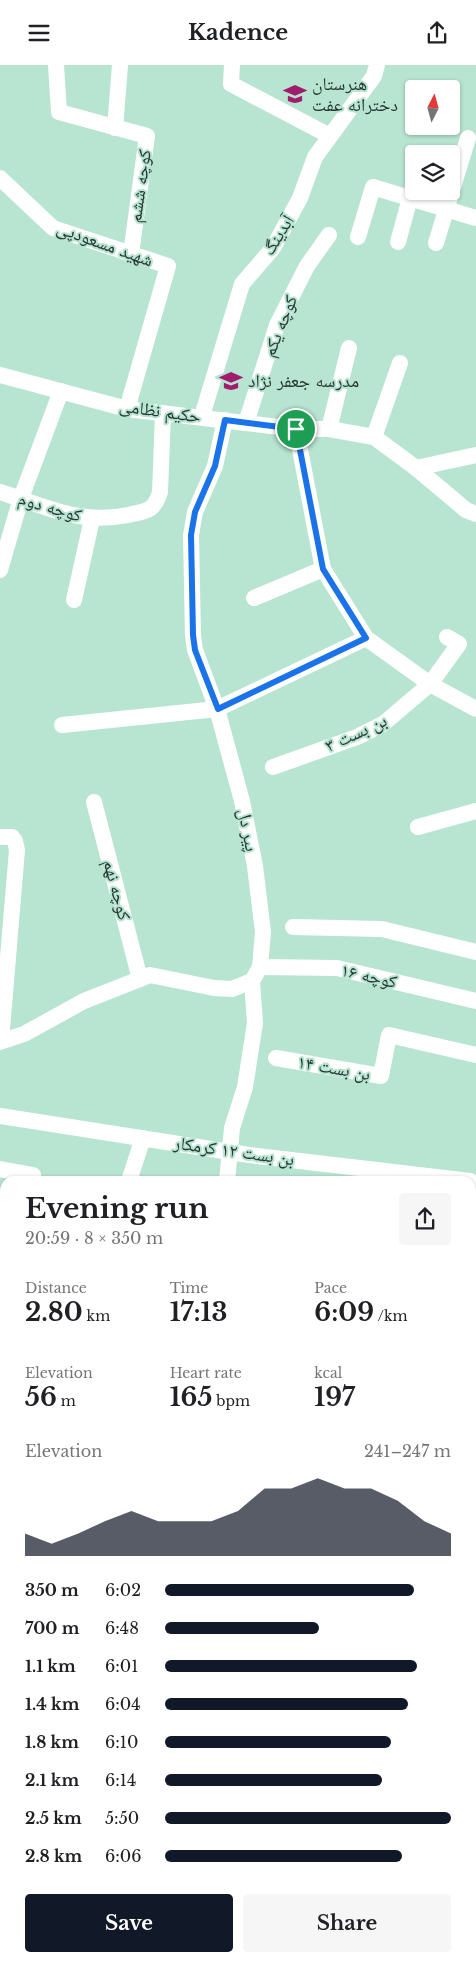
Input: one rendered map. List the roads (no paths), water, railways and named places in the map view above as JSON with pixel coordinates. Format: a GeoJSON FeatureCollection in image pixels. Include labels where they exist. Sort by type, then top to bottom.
{"type":"FeatureCollection","features":[{"type":"Feature","properties":{"kind":"street","name":"کوچه ششم"},"geometry":{"type":"LineString","coordinates":[[56,65],[59,112],[147,136],[130,253]]}},
{"type":"Feature","properties":{"kind":"street"},"geometry":{"type":"LineString","coordinates":[[115,128],[120,65]]}},
{"type":"Feature","properties":{"kind":"street"},"geometry":{"type":"LineString","coordinates":[[232,65],[231,84],[330,136]]}},
{"type":"Feature","properties":{"kind":"street","name":"آبدینگ"},"geometry":{"type":"LineString","coordinates":[[202,417],[242,284],[273,249],[300,198],[315,157],[374,76],[377,65]]}},
{"type":"Feature","properties":{"kind":"street"},"geometry":{"type":"LineString","coordinates":[[436,243],[468,138]]}},
{"type":"Feature","properties":{"kind":"street","name":"شهید مسعودپی"},"geometry":{"type":"LineString","coordinates":[[1,182],[53,228],[168,266],[127,409]]}},
{"type":"Feature","properties":{"kind":"street"},"geometry":{"type":"LineString","coordinates":[[358,237],[373,187],[405,197]]}},
{"type":"Feature","properties":{"kind":"street"},"geometry":{"type":"LineString","coordinates":[[398,241],[409,200]]}},
{"type":"Feature","properties":{"kind":"street"},"geometry":{"type":"LineString","coordinates":[[417,200],[476,218]]}},
{"type":"Feature","properties":{"kind":"street","name":"کوچه یکم"},"geometry":{"type":"LineString","coordinates":[[246,423],[277,325],[307,266],[329,235]]}},
{"type":"Feature","properties":{"kind":"street"},"geometry":{"type":"LineString","coordinates":[[329,429],[349,348]]}},
{"type":"Feature","properties":{"kind":"street"},"geometry":{"type":"LineString","coordinates":[[374,437],[400,363]]}},
{"type":"Feature","properties":{"kind":"street","name":"حکیم نظامی"},"geometry":{"type":"LineString","coordinates":[[0,375],[127,409],[296,429],[329,429],[374,437],[416,468],[466,511],[476,514]]}},
{"type":"Feature","properties":{"kind":"street"},"geometry":{"type":"LineString","coordinates":[[0,570],[21,498],[61,391]]}},
{"type":"Feature","properties":{"kind":"street","name":"کوچه دوم"},"geometry":{"type":"LineString","coordinates":[[0,492],[60,513],[92,519],[122,516],[149,510],[157,502],[160,492],[163,413]]}},
{"type":"Feature","properties":{"kind":"street","name":"پیر دل"},"geometry":{"type":"LineString","coordinates":[[225,420],[215,466],[195,512],[191,535],[193,635],[195,650],[218,709],[242,801],[255,865],[262,931],[256,974],[255,1023],[245,1087],[232,1128],[228,1151],[227,1176]]}},
{"type":"Feature","properties":{"kind":"street"},"geometry":{"type":"LineString","coordinates":[[296,429],[323,569],[366,638],[430,684],[476,709]]}},
{"type":"Feature","properties":{"kind":"street"},"geometry":{"type":"LineString","coordinates":[[416,468],[476,455]]}},
{"type":"Feature","properties":{"kind":"street"},"geometry":{"type":"LineString","coordinates":[[74,600],[92,519]]}},
{"type":"Feature","properties":{"kind":"street"},"geometry":{"type":"LineString","coordinates":[[254,598],[323,569]]}},
{"type":"Feature","properties":{"kind":"street","name":"بن بست ۳"},"geometry":{"type":"LineString","coordinates":[[273,767],[357,737],[383,725],[430,684],[459,644],[447,637]]}},
{"type":"Feature","properties":{"kind":"street"},"geometry":{"type":"LineString","coordinates":[[62,725],[218,709],[366,638]]}},
{"type":"Feature","properties":{"kind":"street","name":"کوچه نهم"},"geometry":{"type":"LineString","coordinates":[[94,802],[140,979]]}},
{"type":"Feature","properties":{"kind":"street"},"geometry":{"type":"LineString","coordinates":[[418,827],[476,811]]}},
{"type":"Feature","properties":{"kind":"street"},"geometry":{"type":"LineString","coordinates":[[0,837],[12,837],[17,849],[1,1041],[24,1034],[84,1001],[150,975],[214,988],[232,989],[256,974]]}},
{"type":"Feature","properties":{"kind":"street"},"geometry":{"type":"LineString","coordinates":[[293,927],[382,929],[476,952]]}},
{"type":"Feature","properties":{"kind":"street","name":"کوچه ۱۶"},"geometry":{"type":"LineString","coordinates":[[256,974],[337,968],[476,1001]]}},
{"type":"Feature","properties":{"kind":"street","name":"بن بست ۱۴"},"geometry":{"type":"LineString","coordinates":[[276,1058],[381,1076],[389,1035],[476,1055]]}},
{"type":"Feature","properties":{"kind":"street","name":"بن بست ۱۲ کرمکار"},"geometry":{"type":"LineString","coordinates":[[0,1116],[228,1151],[430,1176]]}},
{"type":"Feature","properties":{"kind":"street"},"geometry":{"type":"LineString","coordinates":[[131,1176],[143,1138]]}},
{"type":"Feature","properties":{"kind":"street"},"geometry":{"type":"LineString","coordinates":[[0,1169],[23,1176]]}},
{"type":"Feature","properties":{"kind":"place","name":"هنرستان دخترانه عفت"},"geometry":{"type":"Point","coordinates":[295,94]}},
{"type":"Feature","properties":{"kind":"place","name":"مدرسه جعفر نژاد"},"geometry":{"type":"Point","coordinates":[231,381]}}]}
